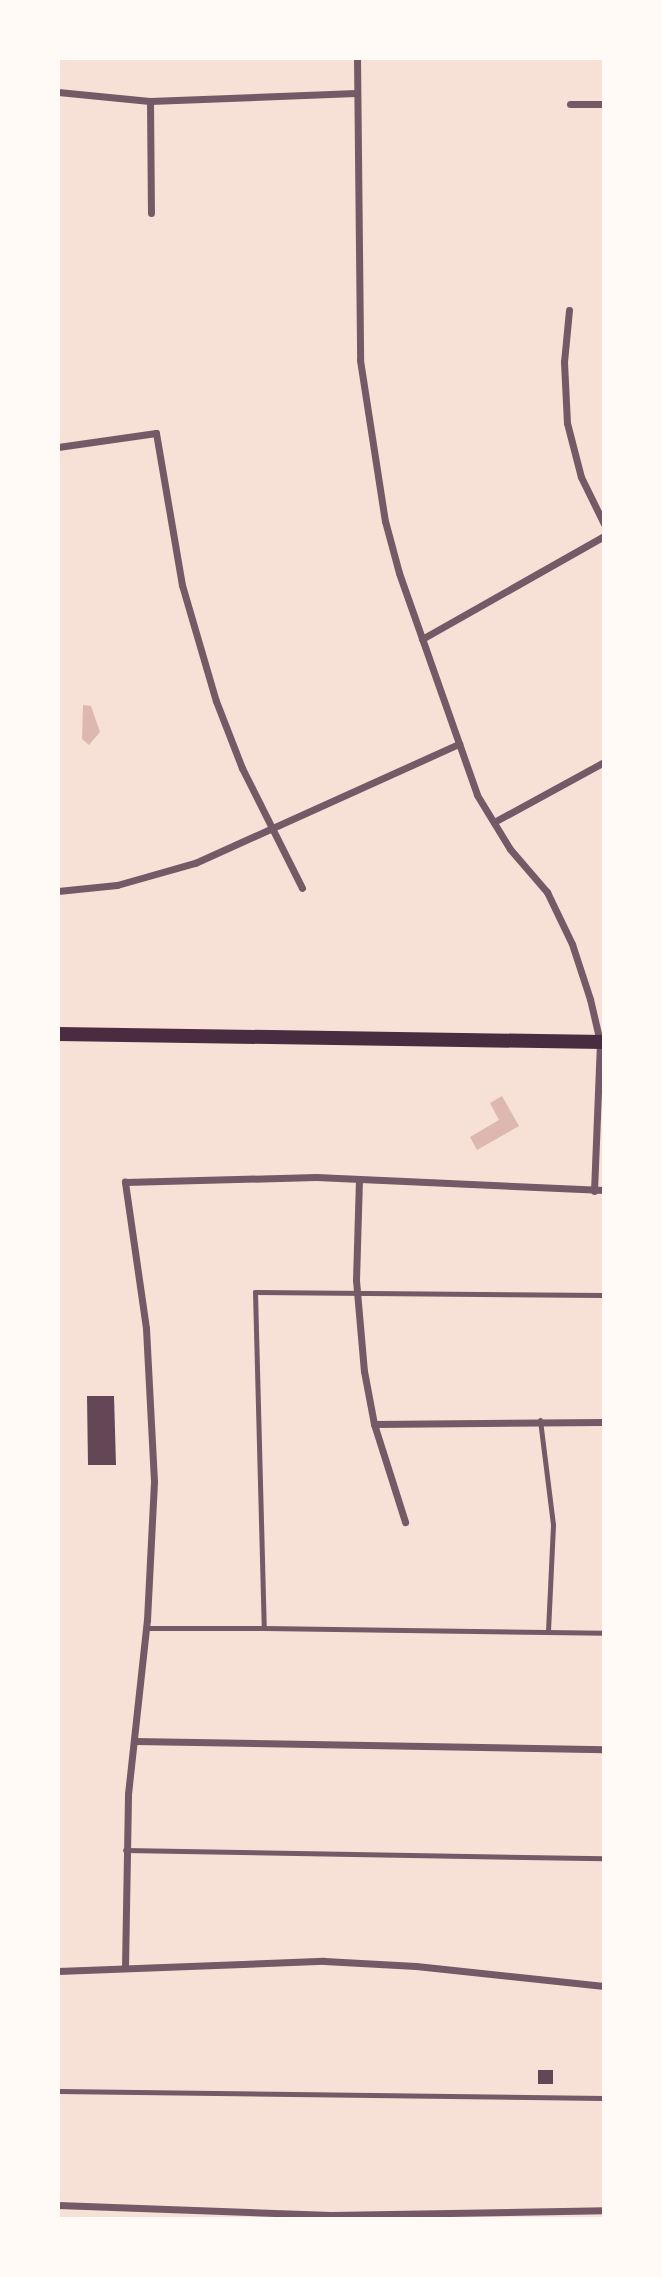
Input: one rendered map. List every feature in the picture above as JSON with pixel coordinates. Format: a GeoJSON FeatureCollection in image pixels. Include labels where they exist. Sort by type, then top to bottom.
{"type":"FeatureCollection","features":[{"type":"Feature","properties":{"kind":"main road"},"geometry":{"type":"LineString","coordinates":[[58,1034],[602,1042]]}},
{"type":"Feature","properties":{"kind":"street"},"geometry":{"type":"LineString","coordinates":[[356,58],[357,300],[365,409],[385,521],[422,639],[477,795],[547,892],[572,944],[602,1042],[594,1191]]}},
{"type":"Feature","properties":{"kind":"street"},"geometry":{"type":"LineString","coordinates":[[58,92],[150,101],[356,93]]}},
{"type":"Feature","properties":{"kind":"street"},"geometry":{"type":"LineString","coordinates":[[150,101],[151,213]]}},
{"type":"Feature","properties":{"kind":"street"},"geometry":{"type":"LineString","coordinates":[[570,104],[604,104]]}},
{"type":"Feature","properties":{"kind":"street"},"geometry":{"type":"LineString","coordinates":[[569,310],[564,362],[566,423],[581,477],[604,524]]}},
{"type":"Feature","properties":{"kind":"street"},"geometry":{"type":"LineString","coordinates":[[58,447],[156,433],[172,536],[198,643],[242,768],[302,888]]}},
{"type":"Feature","properties":{"kind":"street"},"geometry":{"type":"LineString","coordinates":[[422,639],[604,536]]}},
{"type":"Feature","properties":{"kind":"street"},"geometry":{"type":"LineString","coordinates":[[58,891],[117,886],[157,876],[459,744]]}},
{"type":"Feature","properties":{"kind":"street"},"geometry":{"type":"LineString","coordinates":[[494,822],[604,762]]}},
{"type":"Feature","properties":{"kind":"street"},"geometry":{"type":"LineString","coordinates":[[125,1968],[125,1850],[146,1628],[153,1470],[146,1328],[125,1182],[224,1177],[359,1179],[604,1190]]}},
{"type":"Feature","properties":{"kind":"street"},"geometry":{"type":"LineString","coordinates":[[359,1179],[357,1291],[374,1424],[405,1522]]}},
{"type":"Feature","properties":{"kind":"street"},"geometry":{"type":"LineString","coordinates":[[374,1424],[540,1420],[604,1422]]}},
{"type":"Feature","properties":{"kind":"street"},"geometry":{"type":"LineString","coordinates":[[134,1741],[604,1749]]}},
{"type":"Feature","properties":{"kind":"street"},"geometry":{"type":"LineString","coordinates":[[58,1971],[324,1961],[416,1966],[604,1986]]}},
{"type":"Feature","properties":{"kind":"street"},"geometry":{"type":"LineString","coordinates":[[58,2205],[366,2217],[604,2210]]}},
{"type":"Feature","properties":{"kind":"street"},"geometry":{"type":"LineString","coordinates":[[142,2208],[142,2219]]}},
{"type":"Feature","properties":{"kind":"lane"},"geometry":{"type":"LineString","coordinates":[[264,1628],[255,1292],[604,1295]]}},
{"type":"Feature","properties":{"kind":"lane"},"geometry":{"type":"LineString","coordinates":[[540,1420],[552,1525],[548,1632]]}},
{"type":"Feature","properties":{"kind":"lane"},"geometry":{"type":"LineString","coordinates":[[146,1628],[604,1633]]}},
{"type":"Feature","properties":{"kind":"lane"},"geometry":{"type":"LineString","coordinates":[[125,1850],[604,1858]]}},
{"type":"Feature","properties":{"kind":"lane"},"geometry":{"type":"LineString","coordinates":[[58,2091],[604,2098]]}},
{"type":"Feature","properties":{"kind":"shaded area"},"geometry":{"type":"Polygon","coordinates":[[[83,705],[91,706],[100,732],[89,745],[82,739],[83,705]]]}},
{"type":"Feature","properties":{"kind":"shaded area"},"geometry":{"type":"Polygon","coordinates":[[[502,1096],[519,1126],[477,1150],[470,1137],[499,1120],[490,1103],[502,1096]]]}},
{"type":"Feature","properties":{"kind":"building"},"geometry":{"type":"Polygon","coordinates":[[[87,1396],[114,1396],[116,1465],[88,1465],[87,1396]]]}},
{"type":"Feature","properties":{"kind":"building"},"geometry":{"type":"Polygon","coordinates":[[[538,2070],[553,2070],[553,2084],[538,2084],[538,2070]]]}}]}
